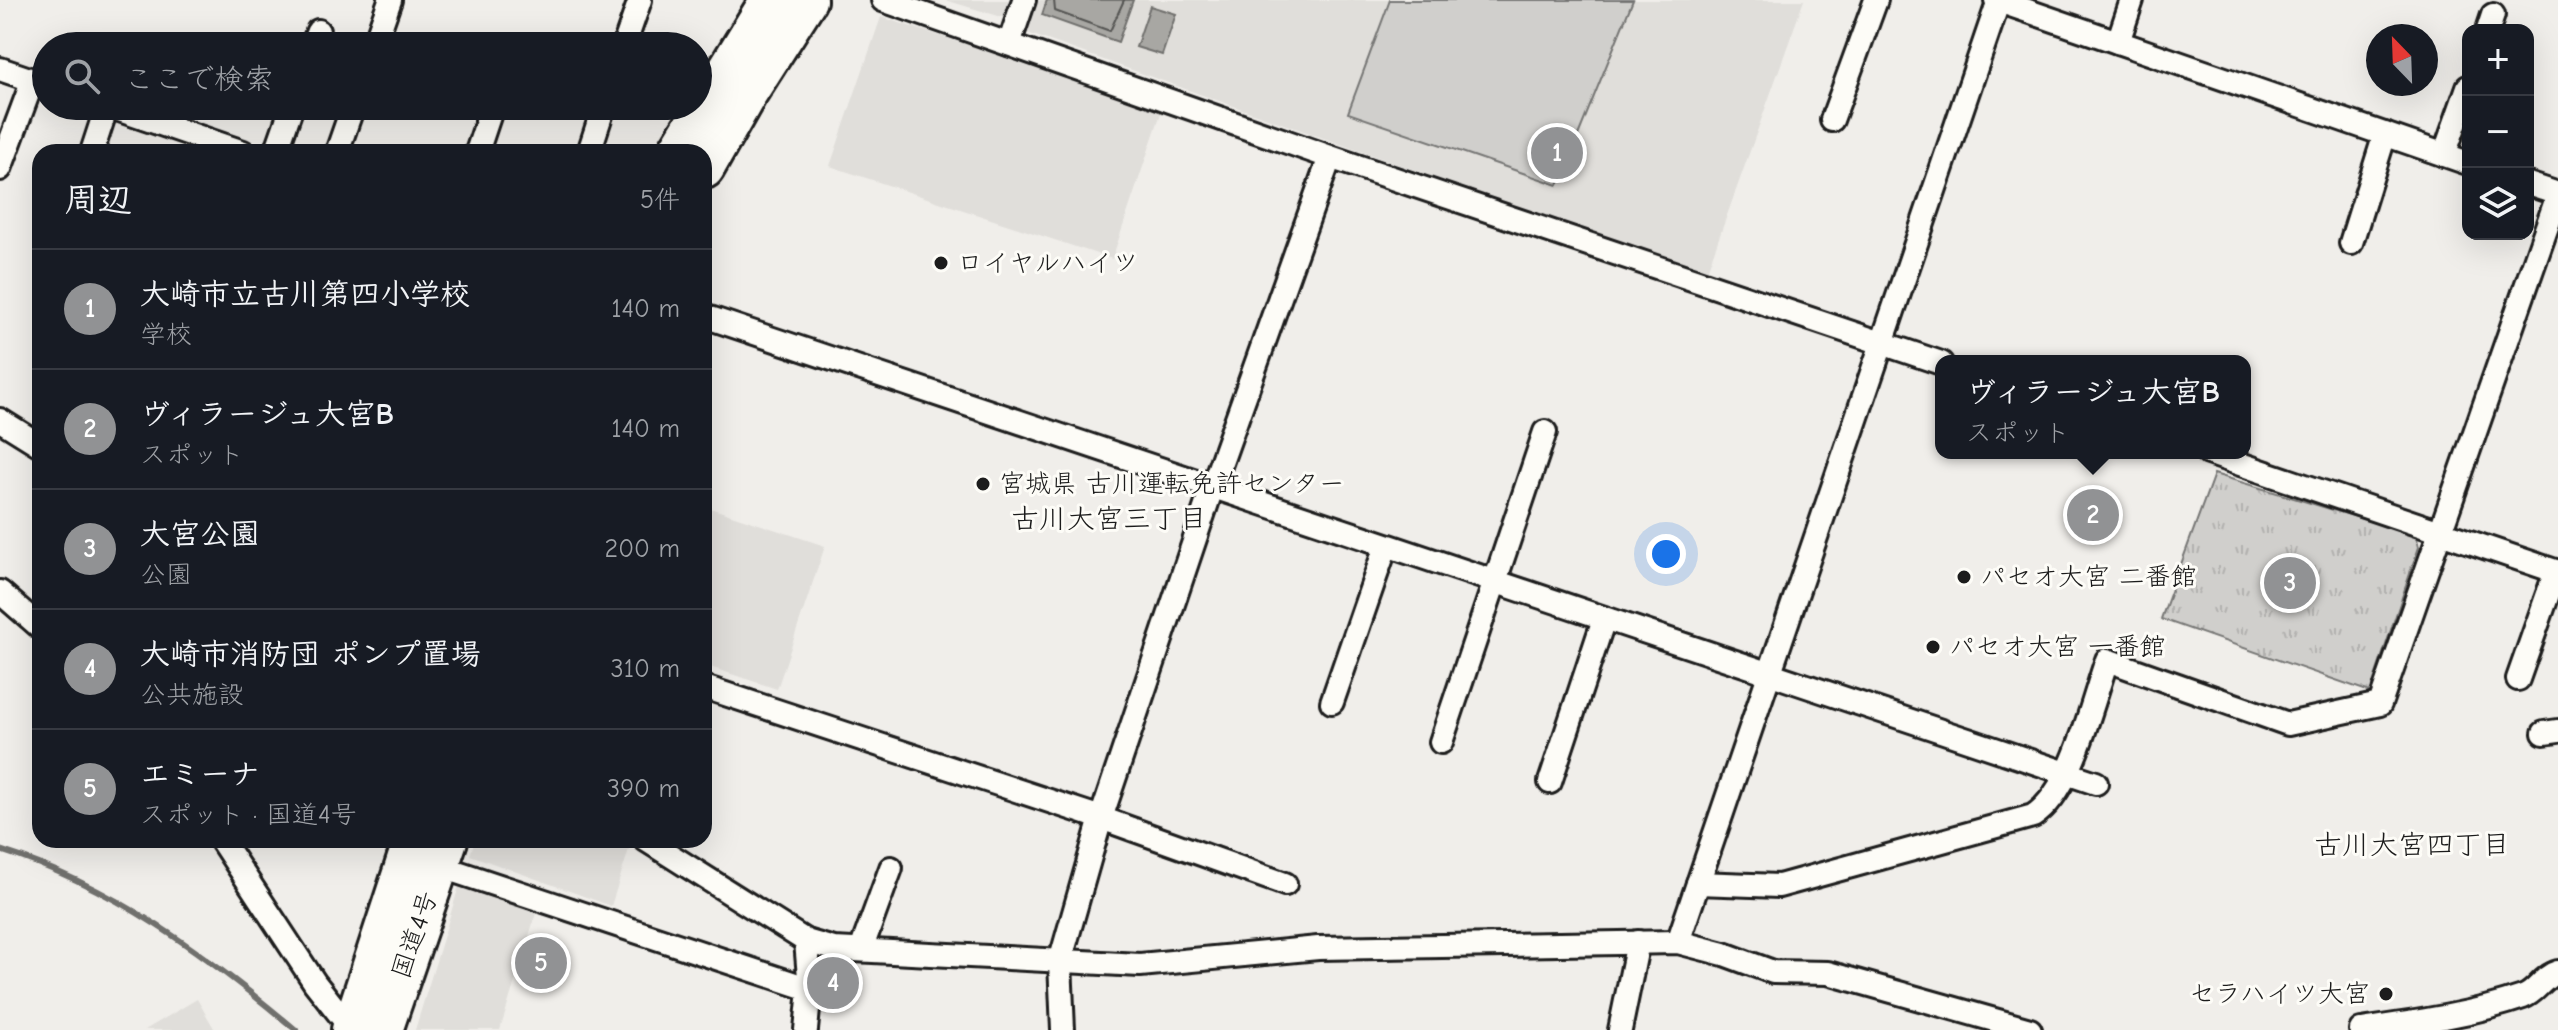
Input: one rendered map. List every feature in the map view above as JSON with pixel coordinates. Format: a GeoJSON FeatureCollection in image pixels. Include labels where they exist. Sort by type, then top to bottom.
{"type":"FeatureCollection","features":[{"type":"Feature","properties":{"kind":"highway"},"geometry":{"type":"LineString","coordinates":[[712,96],[771,0]]}},
{"type":"Feature","properties":{"kind":"highway"},"geometry":{"type":"LineString","coordinates":[[712,154],[806,0]]}},
{"type":"Feature","properties":{"kind":"highway"},"geometry":{"type":"LineString","coordinates":[[683,144],[698,120]]}},
{"type":"Feature","properties":{"kind":"highway","name":"国道4号"},"geometry":{"type":"LineString","coordinates":[[352,1030],[434,849]]}},
{"type":"Feature","properties":{"kind":"highway","name":"国道4号"},"geometry":{"type":"LineString","coordinates":[[382,1030],[434,849]]}},
{"type":"Feature","properties":{"kind":"street"},"geometry":{"type":"LineString","coordinates":[[379,32],[390,0]]}},
{"type":"Feature","properties":{"kind":"street"},"geometry":{"type":"LineString","coordinates":[[629,32],[640,0]]}},
{"type":"Feature","properties":{"kind":"street"},"geometry":{"type":"LineString","coordinates":[[883,0],[1330,157],[1935,361]]}},
{"type":"Feature","properties":{"kind":"street"},"geometry":{"type":"LineString","coordinates":[[1009,44],[1024,0]]}},
{"type":"Feature","properties":{"kind":"street"},"geometry":{"type":"LineString","coordinates":[[1832,120],[1876,0]]}},
{"type":"Feature","properties":{"kind":"street"},"geometry":{"type":"LineString","coordinates":[[1678,942],[1998,0],[2462,161]]}},
{"type":"Feature","properties":{"kind":"street"},"geometry":{"type":"LineString","coordinates":[[2118,42],[2132,0]]}},
{"type":"Feature","properties":{"kind":"street"},"geometry":{"type":"LineString","coordinates":[[0,69],[32,80]]}},
{"type":"Feature","properties":{"kind":"street"},"geometry":{"type":"LineString","coordinates":[[2444,155],[2465,96]]}},
{"type":"Feature","properties":{"kind":"street"},"geometry":{"type":"LineString","coordinates":[[0,169],[32,98]]}},
{"type":"Feature","properties":{"kind":"street"},"geometry":{"type":"LineString","coordinates":[[95,144],[103,120]]}},
{"type":"Feature","properties":{"kind":"street"},"geometry":{"type":"LineString","coordinates":[[149,120],[220,144]]}},
{"type":"Feature","properties":{"kind":"street"},"geometry":{"type":"LineString","coordinates":[[279,144],[287,120]]}},
{"type":"Feature","properties":{"kind":"street"},"geometry":{"type":"LineString","coordinates":[[340,144],[348,120]]}},
{"type":"Feature","properties":{"kind":"street"},"geometry":{"type":"LineString","coordinates":[[480,144],[488,120]]}},
{"type":"Feature","properties":{"kind":"street"},"geometry":{"type":"LineString","coordinates":[[592,144],[599,120]]}},
{"type":"Feature","properties":{"kind":"street"},"geometry":{"type":"LineString","coordinates":[[2351,243],[2385,134]]}},
{"type":"Feature","properties":{"kind":"street"},"geometry":{"type":"LineString","coordinates":[[1063,1030],[1060,962],[1101,818],[1212,488],[1330,157]]}},
{"type":"Feature","properties":{"kind":"street"},"geometry":{"type":"LineString","coordinates":[[1698,883],[1779,886],[2033,816],[2053,800],[2066,773],[2107,660],[2288,724],[2380,704],[2558,194],[2534,186]]}},
{"type":"Feature","properties":{"kind":"street"},"geometry":{"type":"LineString","coordinates":[[712,319],[2096,783]]}},
{"type":"Feature","properties":{"kind":"street"},"geometry":{"type":"LineString","coordinates":[[0,420],[32,440]]}},
{"type":"Feature","properties":{"kind":"street"},"geometry":{"type":"LineString","coordinates":[[1441,742],[1545,432]]}},
{"type":"Feature","properties":{"kind":"street"},"geometry":{"type":"LineString","coordinates":[[2226,459],[2557,572],[2518,679]]}},
{"type":"Feature","properties":{"kind":"street"},"geometry":{"type":"LineString","coordinates":[[1332,702],[1386,546]]}},
{"type":"Feature","properties":{"kind":"street"},"geometry":{"type":"LineString","coordinates":[[0,592],[32,620]]}},
{"type":"Feature","properties":{"kind":"street"},"geometry":{"type":"LineString","coordinates":[[1550,782],[1604,619]]}},
{"type":"Feature","properties":{"kind":"street"},"geometry":{"type":"LineString","coordinates":[[712,690],[1101,818],[1285,884]]}},
{"type":"Feature","properties":{"kind":"street"},"geometry":{"type":"LineString","coordinates":[[226,848],[315,983],[352,1030]]}},
{"type":"Feature","properties":{"kind":"street"},"geometry":{"type":"LineString","coordinates":[[659,848],[806,941],[834,949],[1140,965],[1318,948],[1678,942],[1724,954],[1773,972],[1828,973],[2030,1030]]}},
{"type":"Feature","properties":{"kind":"street"},"geometry":{"type":"LineString","coordinates":[[434,849],[810,989]]}},
{"type":"Feature","properties":{"kind":"street"},"geometry":{"type":"LineString","coordinates":[[861,950],[891,868]]}},
{"type":"Feature","properties":{"kind":"street"},"geometry":{"type":"LineString","coordinates":[[806,941],[810,989],[806,1030]]}},
{"type":"Feature","properties":{"kind":"street"},"geometry":{"type":"LineString","coordinates":[[1620,1030],[1638,942]]}},
{"type":"Feature","properties":{"kind":"street"},"geometry":{"type":"LineString","coordinates":[[2361,1030],[2456,1017],[2528,996],[2550,975],[2558,972]]}},
{"type":"Feature","properties":{"kind":"shaded area"},"geometry":{"type":"Polygon","coordinates":[[[945,0],[1011,0],[1005,18],[945,0]]]}},
{"type":"Feature","properties":{"kind":"shaded area"},"geometry":{"type":"Polygon","coordinates":[[[1033,0],[1804,0],[1706,274],[1022,31],[1033,0]]]}},
{"type":"Feature","properties":{"kind":"shaded area"},"geometry":{"type":"Polygon","coordinates":[[[881,17],[1163,107],[1112,259],[830,166],[881,17]]]}},
{"type":"Feature","properties":{"kind":"shaded area"},"geometry":{"type":"Polygon","coordinates":[[[712,509],[825,546],[777,689],[712,668],[712,509]]]}},
{"type":"Feature","properties":{"kind":"shaded area"},"geometry":{"type":"Polygon","coordinates":[[[472,848],[629,848],[611,906],[470,855],[472,848]]]}},
{"type":"Feature","properties":{"kind":"shaded area"},"geometry":{"type":"Polygon","coordinates":[[[460,883],[538,907],[500,1030],[415,1030],[460,883]]]}},
{"type":"Feature","properties":{"kind":"shaded area"},"geometry":{"type":"Polygon","coordinates":[[[197,999],[215,1030],[145,1030],[197,999]]]}},
{"type":"Feature","properties":{"kind":"green space"},"geometry":{"type":"Polygon","coordinates":[[[1390,0],[1633,0],[1558,185],[1348,113],[1390,0]]]}},
{"type":"Feature","properties":{"kind":"green space"},"geometry":{"type":"Polygon","coordinates":[[[2214,474],[2416,535],[2419,547],[2370,692],[2161,619],[2214,474]]]}},
{"type":"Feature","properties":{"kind":"water"},"geometry":{"type":"Polygon","coordinates":[[[1047,0],[1133,0],[1118,42],[1042,15],[1047,0]]]}},
{"type":"Feature","properties":{"kind":"water"},"geometry":{"type":"Polygon","coordinates":[[[1150,6],[1176,14],[1162,55],[1136,47],[1150,6]]]}},
{"type":"Feature","properties":{"kind":"waterway"},"geometry":{"type":"LineString","coordinates":[[0,850],[81,882],[157,925],[228,975],[296,1030]]}},
{"type":"Feature","properties":{"kind":"place","name":"大崎市立古川第四小学校"},"geometry":{"type":"Point","coordinates":[1557,153]}},
{"type":"Feature","properties":{"kind":"place","name":"ロイヤルハイツ"},"geometry":{"type":"Point","coordinates":[941,263]}},
{"type":"Feature","properties":{"kind":"place","name":"宮城県 古川運転免許センター"},"geometry":{"type":"Point","coordinates":[983,484]}},
{"type":"Feature","properties":{"kind":"place","name":"ヴィラージュ大宮B"},"geometry":{"type":"Point","coordinates":[2093,515]}},
{"type":"Feature","properties":{"kind":"place","name":"パセオ大宮 二番館"},"geometry":{"type":"Point","coordinates":[1964,577]}},
{"type":"Feature","properties":{"kind":"place","name":"大宮公園"},"geometry":{"type":"Point","coordinates":[2290,583]}},
{"type":"Feature","properties":{"kind":"place","name":"パセオ大宮 一番館"},"geometry":{"type":"Point","coordinates":[1933,647]}},
{"type":"Feature","properties":{"kind":"place","name":"エミーナ"},"geometry":{"type":"Point","coordinates":[541,963]}},
{"type":"Feature","properties":{"kind":"place","name":"大崎市消防団 ポンプ置場"},"geometry":{"type":"Point","coordinates":[833,983]}},
{"type":"Feature","properties":{"kind":"place","name":"セラハイツ大宮"},"geometry":{"type":"Point","coordinates":[2386,994]}},
{"type":"Feature","properties":{"kind":"district","name":"古川大宮三丁目"},"geometry":{"type":"Point","coordinates":[1109,519]}},
{"type":"Feature","properties":{"kind":"district","name":"古川大宮四丁目"},"geometry":{"type":"Point","coordinates":[2412,845]}}]}
